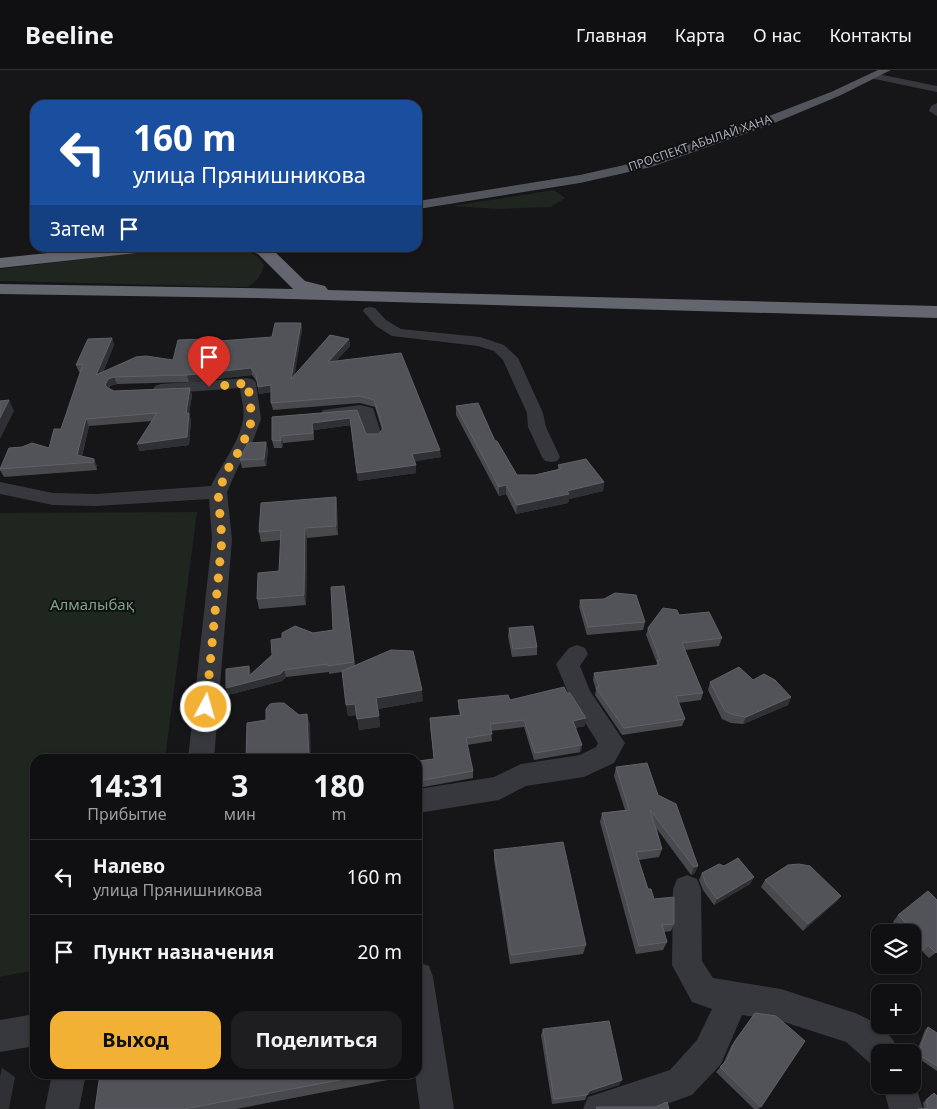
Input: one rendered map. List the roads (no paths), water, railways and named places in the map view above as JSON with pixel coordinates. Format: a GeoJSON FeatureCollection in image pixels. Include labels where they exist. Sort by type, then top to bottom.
{"type":"FeatureCollection","features":[{"type":"Feature","properties":{"kind":"highway"},"geometry":{"type":"LineString","coordinates":[[0,263],[100,252]]}},
{"type":"Feature","properties":{"kind":"highway"},"geometry":{"type":"LineString","coordinates":[[188,306],[240,300],[257,293],[268,281],[279,256]]}},
{"type":"Feature","properties":{"kind":"highway"},"geometry":{"type":"LineString","coordinates":[[279,256],[299,285],[316,290],[396,298]]}},
{"type":"Feature","properties":{"kind":"highway"},"geometry":{"type":"LineString","coordinates":[[0,289],[257,293],[937,312]]}},
{"type":"Feature","properties":{"kind":"highway"},"geometry":{"type":"LineString","coordinates":[[0,303],[370,310],[937,326]]}},
{"type":"Feature","properties":{"kind":"main road","name":"ПРОСПЕКТ АБЫЛАЙ ХАНА"},"geometry":{"type":"LineString","coordinates":[[422,204],[580,179],[646,164],[763,123],[886,70]]}},
{"type":"Feature","properties":{"kind":"street"},"geometry":{"type":"LineString","coordinates":[[873,76],[937,89]]}},
{"type":"Feature","properties":{"kind":"street"},"geometry":{"type":"LineString","coordinates":[[937,106],[934,112],[937,113]]}},
{"type":"Feature","properties":{"kind":"street"},"geometry":{"type":"LineString","coordinates":[[370,310],[381,323],[397,333],[480,342],[499,348],[510,358],[535,413],[537,427],[550,457]]}},
{"type":"Feature","properties":{"kind":"street"},"geometry":{"type":"LineString","coordinates":[[144,390],[189,389],[248,383],[260,419],[229,467],[218,492],[222,539],[200,754]]}},
{"type":"Feature","properties":{"kind":"street"},"geometry":{"type":"LineString","coordinates":[[315,414],[360,410],[367,412],[373,436]]}},
{"type":"Feature","properties":{"kind":"street"},"geometry":{"type":"LineString","coordinates":[[0,488],[53,499],[96,500],[218,492]]}},
{"type":"Feature","properties":{"kind":"street"},"geometry":{"type":"LineString","coordinates":[[422,800],[499,788],[522,775],[584,766],[605,755],[612,743],[580,695],[568,664],[577,654]]}},
{"type":"Feature","properties":{"kind":"street"},"geometry":{"type":"LineString","coordinates":[[687,889],[687,964],[702,991],[733,998],[781,1004],[855,1029],[873,1044]]}},
{"type":"Feature","properties":{"kind":"street"},"geometry":{"type":"LineString","coordinates":[[600,1109],[680,1083],[709,1052],[733,998]]}},
{"type":"Feature","properties":{"kind":"street"},"geometry":{"type":"LineString","coordinates":[[422,1005],[437,1109]]}},
{"type":"Feature","properties":{"kind":"street"},"geometry":{"type":"LineString","coordinates":[[0,1036],[30,1031]]}},
{"type":"Feature","properties":{"kind":"street"},"geometry":{"type":"LineString","coordinates":[[62,1109],[68,1079]]}},
{"type":"Feature","properties":{"kind":"street"},"geometry":{"type":"LineString","coordinates":[[902,1094],[906,1109]]}},
{"type":"Feature","properties":{"kind":"park label","name":"Алмалыбақ"},"geometry":{"type":"Point","coordinates":[92,605]}}]}
